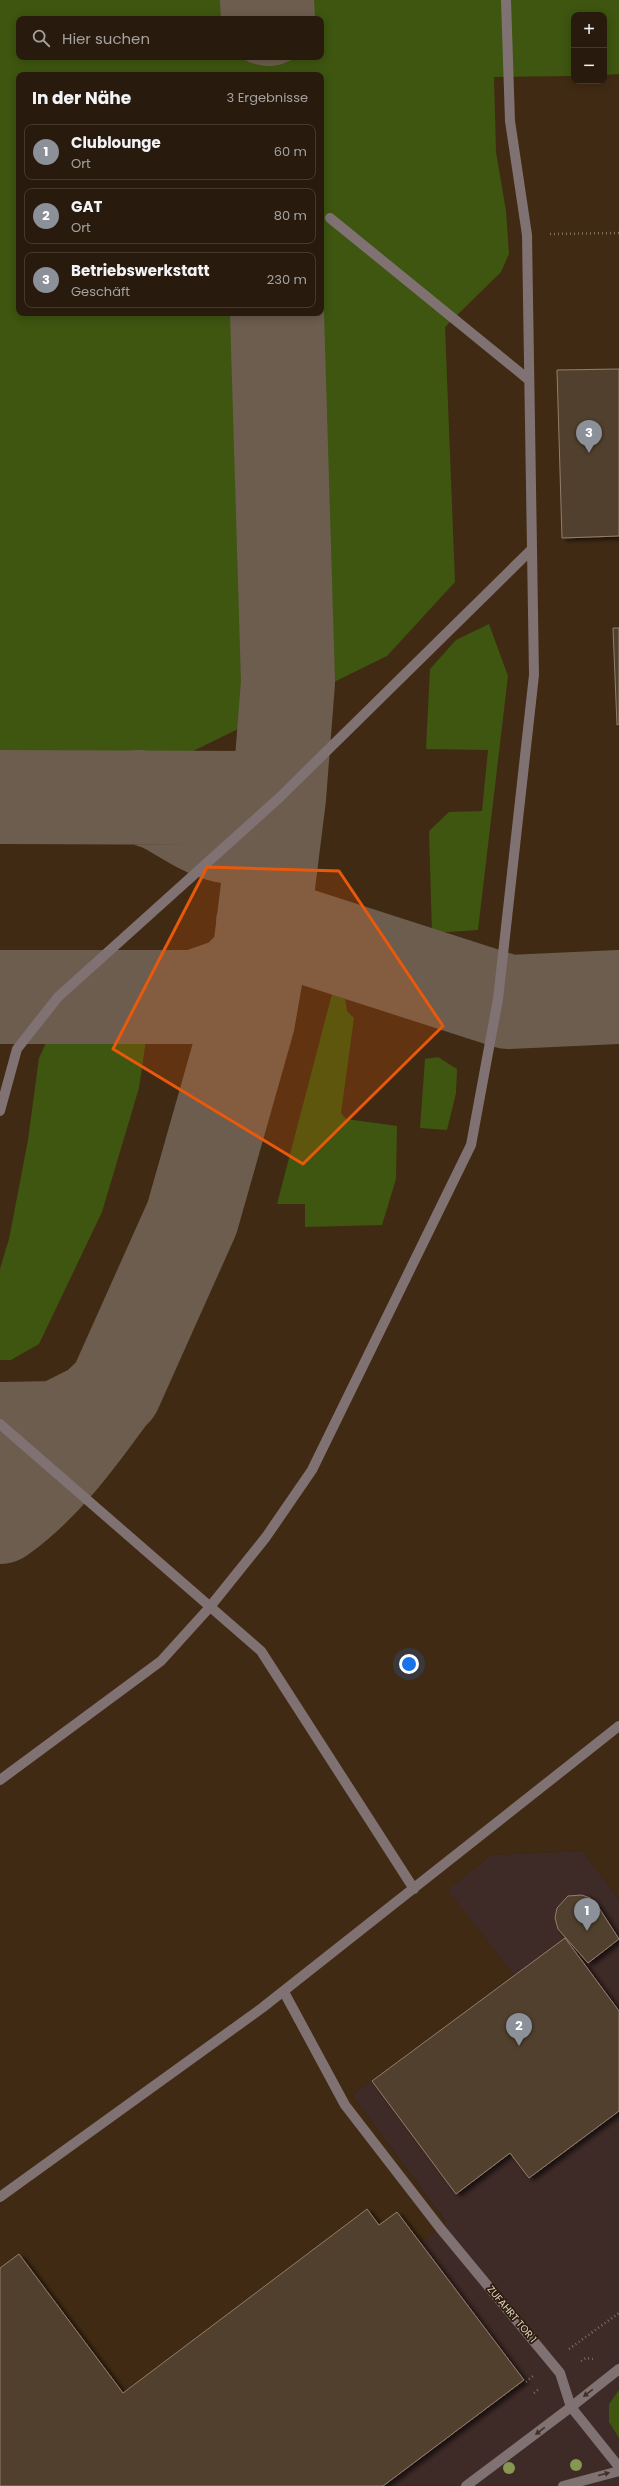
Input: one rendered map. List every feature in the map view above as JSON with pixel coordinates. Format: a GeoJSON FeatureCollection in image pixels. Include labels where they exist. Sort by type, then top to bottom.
{"type":"FeatureCollection","features":[{"type":"Feature","properties":{"kind":"street"},"geometry":{"type":"LineString","coordinates":[[0,1780],[160,1661],[209,1608],[266,1537],[312,1470],[471,1145],[498,998],[534,675],[527,235],[510,121],[506,0]]}},
{"type":"Feature","properties":{"kind":"street"},"geometry":{"type":"LineString","coordinates":[[330,218],[529,380]]}},
{"type":"Feature","properties":{"kind":"street"},"geometry":{"type":"LineString","coordinates":[[0,1111],[17,1048],[58,997],[279,798],[532,549]]}},
{"type":"Feature","properties":{"kind":"street"},"geometry":{"type":"LineString","coordinates":[[0,1424],[209,1608],[261,1651],[414,1889]]}},
{"type":"Feature","properties":{"kind":"street"},"geometry":{"type":"LineString","coordinates":[[0,2197],[284,1992],[619,1726]]}},
{"type":"Feature","properties":{"kind":"street","name":"ZUFAHRT TOR 1"},"geometry":{"type":"LineString","coordinates":[[284,1992],[345,2105],[440,2228],[560,2373],[571,2407]]}},
{"type":"Feature","properties":{"kind":"street"},"geometry":{"type":"LineString","coordinates":[[466,2486],[619,2369]]}},
{"type":"Feature","properties":{"kind":"street"},"geometry":{"type":"LineString","coordinates":[[571,2407],[619,2467]]}},
{"type":"Feature","properties":{"kind":"street"},"geometry":{"type":"LineString","coordinates":[[563,2486],[619,2471]]}},
{"type":"Feature","properties":{"kind":"path"},"geometry":{"type":"LineString","coordinates":[[527,235],[619,232]]}},
{"type":"Feature","properties":{"kind":"highlighted area"},"geometry":{"type":"Polygon","coordinates":[[[207,867],[339,871],[443,1026],[303,1164],[113,1049],[207,867]]]}},
{"type":"Feature","properties":{"kind":"shaded area"},"geometry":{"type":"Polygon","coordinates":[[[0,0],[619,0],[619,1899],[583,1851],[491,1855],[448,1890],[514,1975],[352,2095],[446,2223],[421,2244],[379,2225],[366,2209],[0,2486],[0,0]]]}},
{"type":"Feature","properties":{"kind":"shaded area"},"geometry":{"type":"Polygon","coordinates":[[[583,1851],[619,1899],[619,2486],[193,2486],[123,2393],[367,2209],[446,2222],[352,2095],[514,1975],[447,1890],[491,1855],[583,1851]]]}},
{"type":"Feature","properties":{"kind":"green space"},"geometry":{"type":"Polygon","coordinates":[[[0,0],[619,0],[619,74],[607,75],[607,12],[571,12],[571,76],[494,77],[496,152],[506,211],[509,254],[501,272],[445,327],[455,582],[387,656],[191,752],[0,753],[0,0]]]}},
{"type":"Feature","properties":{"kind":"green space"},"geometry":{"type":"Polygon","coordinates":[[[489,624],[508,676],[478,930],[432,933],[429,831],[449,812],[482,811],[488,750],[426,749],[430,669],[456,640],[489,624]]]}},
{"type":"Feature","properties":{"kind":"green space"},"geometry":{"type":"Polygon","coordinates":[[[332,994],[345,999],[347,1011],[354,1018],[341,1113],[346,1119],[397,1126],[396,1179],[382,1225],[305,1227],[305,1204],[277,1204],[332,994]]]}},
{"type":"Feature","properties":{"kind":"green space"},"geometry":{"type":"Polygon","coordinates":[[[147,1033],[139,1088],[102,1212],[39,1344],[11,1360],[0,1360],[0,1269],[9,1239],[28,1140],[39,1058],[50,1034],[147,1033]]]}},
{"type":"Feature","properties":{"kind":"green space"},"geometry":{"type":"Polygon","coordinates":[[[438,1057],[457,1069],[456,1093],[447,1130],[420,1128],[425,1059],[438,1057]]]}},
{"type":"Feature","properties":{"kind":"green space"},"geometry":{"type":"Polygon","coordinates":[[[619,2390],[619,2438],[609,2422],[609,2404],[619,2390]]]}},
{"type":"Feature","properties":{"kind":"building"},"geometry":{"type":"Polygon","coordinates":[[[619,369],[619,536],[562,538],[557,370],[619,369]]]}},
{"type":"Feature","properties":{"kind":"building"},"geometry":{"type":"Polygon","coordinates":[[[613,628],[619,628],[619,724],[617,725],[613,628]]]}},
{"type":"Feature","properties":{"kind":"building"},"geometry":{"type":"Polygon","coordinates":[[[582,1895],[590,1898],[599,1908],[619,1939],[588,1963],[558,1929],[555,1918],[557,1908],[568,1896],[582,1895]]]}},
{"type":"Feature","properties":{"kind":"building"},"geometry":{"type":"Polygon","coordinates":[[[565,1938],[619,2011],[619,2111],[529,2178],[510,2153],[456,2194],[372,2081],[565,1938]]]}},
{"type":"Feature","properties":{"kind":"building"},"geometry":{"type":"Polygon","coordinates":[[[367,2209],[379,2225],[397,2212],[524,2380],[383,2486],[0,2486],[0,2268],[19,2254],[123,2393],[367,2209]]]}},
{"type":"Feature","properties":{"kind":"taxiway"},"geometry":{"type":"LineString","coordinates":[[267,0],[268,16]]}},
{"type":"Feature","properties":{"kind":"taxiway"},"geometry":{"type":"LineString","coordinates":[[0,1429],[57,1428],[95,1409],[115,1390],[192,1218],[248,1021],[259,958],[279,798],[288,682],[277,316]]}},
{"type":"Feature","properties":{"kind":"taxiway"},"geometry":{"type":"LineString","coordinates":[[0,797],[105,797],[140,797],[174,797],[279,798],[273,815],[269,821],[255,833],[243,837],[229,837],[202,827],[159,803],[142,798],[139,797]]}},
{"type":"Feature","properties":{"kind":"taxiway"},"geometry":{"type":"LineString","coordinates":[[263,923],[508,1002],[619,997]]}},
{"type":"Feature","properties":{"kind":"taxiway"},"geometry":{"type":"LineString","coordinates":[[0,997],[195,997],[235,983],[259,958]]}},
{"type":"Feature","properties":{"kind":"taxiway"},"geometry":{"type":"LineString","coordinates":[[0,1517],[32,1491],[46,1476],[86,1428],[110,1395]]}},
{"type":"Feature","properties":{"kind":"place","name":"Betriebswerkstatt"},"geometry":{"type":"Point","coordinates":[589,453]}},
{"type":"Feature","properties":{"kind":"place","name":"Clublounge"},"geometry":{"type":"Point","coordinates":[587,1931]}},
{"type":"Feature","properties":{"kind":"place","name":"GAT"},"geometry":{"type":"Point","coordinates":[519,2046]}}]}
